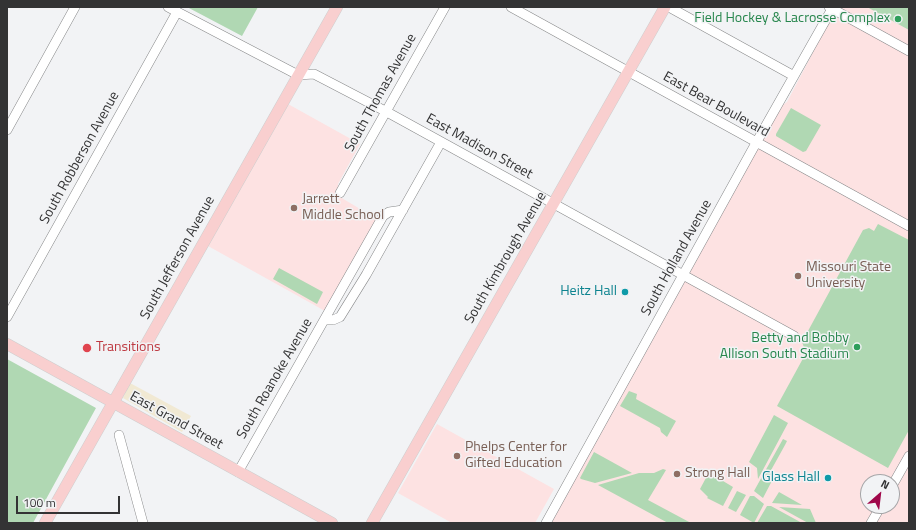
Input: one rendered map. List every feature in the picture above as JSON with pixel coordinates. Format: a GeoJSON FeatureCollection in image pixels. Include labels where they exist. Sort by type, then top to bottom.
{"type":"FeatureCollection","features":[{"type":"Feature","properties":{"kind":"main road","name":"South Jefferson Avenue"},"geometry":{"type":"LineString","coordinates":[[46,523],[336,7]]}},
{"type":"Feature","properties":{"kind":"main road","name":"South Kimbrough Avenue"},"geometry":{"type":"LineString","coordinates":[[372,523],[665,7]]}},
{"type":"Feature","properties":{"kind":"main road","name":"East Grand Street"},"geometry":{"type":"LineString","coordinates":[[7,344],[332,523]]}},
{"type":"Feature","properties":{"kind":"street"},"geometry":{"type":"LineString","coordinates":[[7,130],[75,7]]}},
{"type":"Feature","properties":{"kind":"street","name":"East Madison Street"},"geometry":{"type":"LineString","coordinates":[[168,7],[298,75],[314,74],[387,112],[794,336]]}},
{"type":"Feature","properties":{"kind":"street","name":"South Thomas Avenue"},"geometry":{"type":"LineString","coordinates":[[340,193],[446,7]]}},
{"type":"Feature","properties":{"kind":"street","name":"East Bear Boulevard"},"geometry":{"type":"LineString","coordinates":[[511,7],[909,226]]}},
{"type":"Feature","properties":{"kind":"street"},"geometry":{"type":"LineString","coordinates":[[669,7],[794,76]]}},
{"type":"Feature","properties":{"kind":"street"},"geometry":{"type":"LineString","coordinates":[[831,8],[909,51]]}},
{"type":"Feature","properties":{"kind":"street","name":"South Holland Avenue"},"geometry":{"type":"LineString","coordinates":[[546,523],[831,8]]}},
{"type":"Feature","properties":{"kind":"street","name":"South Robberson Avenue"},"geometry":{"type":"LineString","coordinates":[[7,317],[177,12]]}},
{"type":"Feature","properties":{"kind":"street","name":"South Roanoke Avenue"},"geometry":{"type":"LineString","coordinates":[[325,320],[332,320],[340,317],[442,142]]}},
{"type":"Feature","properties":{"kind":"street","name":"South Roanoke Avenue"},"geometry":{"type":"LineString","coordinates":[[238,472],[383,216],[389,212],[403,210]]}},
{"type":"Feature","properties":{"kind":"street"},"geometry":{"type":"LineString","coordinates":[[119,435],[143,523]]}},
{"type":"Feature","properties":{"kind":"street"},"geometry":{"type":"LineString","coordinates":[[899,474],[909,456]]}},
{"type":"Feature","properties":{"kind":"street"},"geometry":{"type":"LineString","coordinates":[[871,523],[876,514]]}},
{"type":"Feature","properties":{"kind":"shaded area","name":"Missouri State University"},"geometry":{"type":"Polygon","coordinates":[[[839,7],[909,7],[909,523],[550,523],[781,106],[787,102],[831,18],[839,7]]]}},
{"type":"Feature","properties":{"kind":"shaded area","name":"Jarrett Middle School"},"geometry":{"type":"Polygon","coordinates":[[[288,104],[360,144],[338,184],[340,197],[377,219],[325,311],[208,246],[288,104]]]}},
{"type":"Feature","properties":{"kind":"shaded area"},"geometry":{"type":"Polygon","coordinates":[[[130,383],[191,416],[182,432],[123,398],[130,383]]]}},
{"type":"Feature","properties":{"kind":"shaded area","name":"Phelps Center for Gifted Education"},"geometry":{"type":"Polygon","coordinates":[[[437,424],[554,489],[535,523],[452,523],[398,493],[437,424]]]}},
{"type":"Feature","properties":{"kind":"green space"},"geometry":{"type":"Polygon","coordinates":[[[187,7],[258,7],[242,36],[187,7]]]}},
{"type":"Feature","properties":{"kind":"green space","name":"Field Hockey & Lacrosse Complex"},"geometry":{"type":"Polygon","coordinates":[[[867,7],[909,7],[909,30],[867,7]]]}},
{"type":"Feature","properties":{"kind":"green space"},"geometry":{"type":"Polygon","coordinates":[[[791,108],[821,125],[806,151],[803,152],[776,136],[791,108]]]}},
{"type":"Feature","properties":{"kind":"green space","name":"Betty and Bobby Allison South Stadium"},"geometry":{"type":"Polygon","coordinates":[[[878,224],[909,240],[909,430],[888,468],[777,406],[806,353],[802,342],[863,230],[869,228],[874,231],[878,224]]]}},
{"type":"Feature","properties":{"kind":"green space"},"geometry":{"type":"Polygon","coordinates":[[[279,268],[323,292],[317,304],[273,279],[279,268]]]}},
{"type":"Feature","properties":{"kind":"green space"},"geometry":{"type":"Polygon","coordinates":[[[7,359],[96,408],[33,523],[7,523],[7,359]]]}},
{"type":"Feature","properties":{"kind":"green space"},"geometry":{"type":"Polygon","coordinates":[[[629,391],[637,394],[636,399],[676,421],[667,437],[661,432],[660,428],[620,406],[629,391]]]}},
{"type":"Feature","properties":{"kind":"green space"},"geometry":{"type":"Polygon","coordinates":[[[774,415],[788,423],[758,479],[757,468],[749,462],[774,415]]]}},
{"type":"Feature","properties":{"kind":"green space"},"geometry":{"type":"Polygon","coordinates":[[[783,439],[787,441],[770,472],[775,475],[763,498],[754,491],[783,439]]]}},
{"type":"Feature","properties":{"kind":"green space"},"geometry":{"type":"Polygon","coordinates":[[[594,452],[632,473],[595,483],[581,479],[580,478],[594,452]]]}},
{"type":"Feature","properties":{"kind":"green space"},"geometry":{"type":"Polygon","coordinates":[[[663,469],[666,470],[648,500],[691,523],[668,523],[598,485],[639,473],[654,473],[663,469]]]}},
{"type":"Feature","properties":{"kind":"green space"},"geometry":{"type":"Polygon","coordinates":[[[707,476],[718,478],[733,487],[723,506],[707,498],[708,497],[700,489],[707,476]]]}},
{"type":"Feature","properties":{"kind":"green space"},"geometry":{"type":"Polygon","coordinates":[[[737,491],[746,495],[736,512],[728,508],[737,491]]]}},
{"type":"Feature","properties":{"kind":"green space"},"geometry":{"type":"Polygon","coordinates":[[[779,492],[802,505],[772,503],[779,492]]]}},
{"type":"Feature","properties":{"kind":"green space"},"geometry":{"type":"Polygon","coordinates":[[[750,496],[754,496],[764,504],[754,523],[740,515],[750,496]]]}},
{"type":"Feature","properties":{"kind":"green space"},"geometry":{"type":"Polygon","coordinates":[[[767,506],[771,506],[802,523],[757,523],[767,506]]]}},
{"type":"Feature","properties":{"kind":"green space"},"geometry":{"type":"Polygon","coordinates":[[[779,507],[810,509],[816,523],[808,523],[779,507]]]}},
{"type":"Feature","properties":{"kind":"place","name":"Field Hockey & Lacrosse Complex"},"geometry":{"type":"Point","coordinates":[898,19]}},
{"type":"Feature","properties":{"kind":"place","name":"Jarrett Middle School"},"geometry":{"type":"Point","coordinates":[294,208]}},
{"type":"Feature","properties":{"kind":"place","name":"Missouri State University"},"geometry":{"type":"Point","coordinates":[798,276]}},
{"type":"Feature","properties":{"kind":"place","name":"Heitz Hall"},"geometry":{"type":"Point","coordinates":[625,292]}},
{"type":"Feature","properties":{"kind":"place","name":"Betty and Bobby Allison South Stadium"},"geometry":{"type":"Point","coordinates":[857,347]}},
{"type":"Feature","properties":{"kind":"place","name":"Transitions"},"geometry":{"type":"Point","coordinates":[87,348]}},
{"type":"Feature","properties":{"kind":"place","name":"Phelps Center for Gifted Education"},"geometry":{"type":"Point","coordinates":[457,456]}},
{"type":"Feature","properties":{"kind":"place","name":"Strong Hall"},"geometry":{"type":"Point","coordinates":[677,474]}},
{"type":"Feature","properties":{"kind":"place","name":"Glass Hall"},"geometry":{"type":"Point","coordinates":[828,478]}}]}
